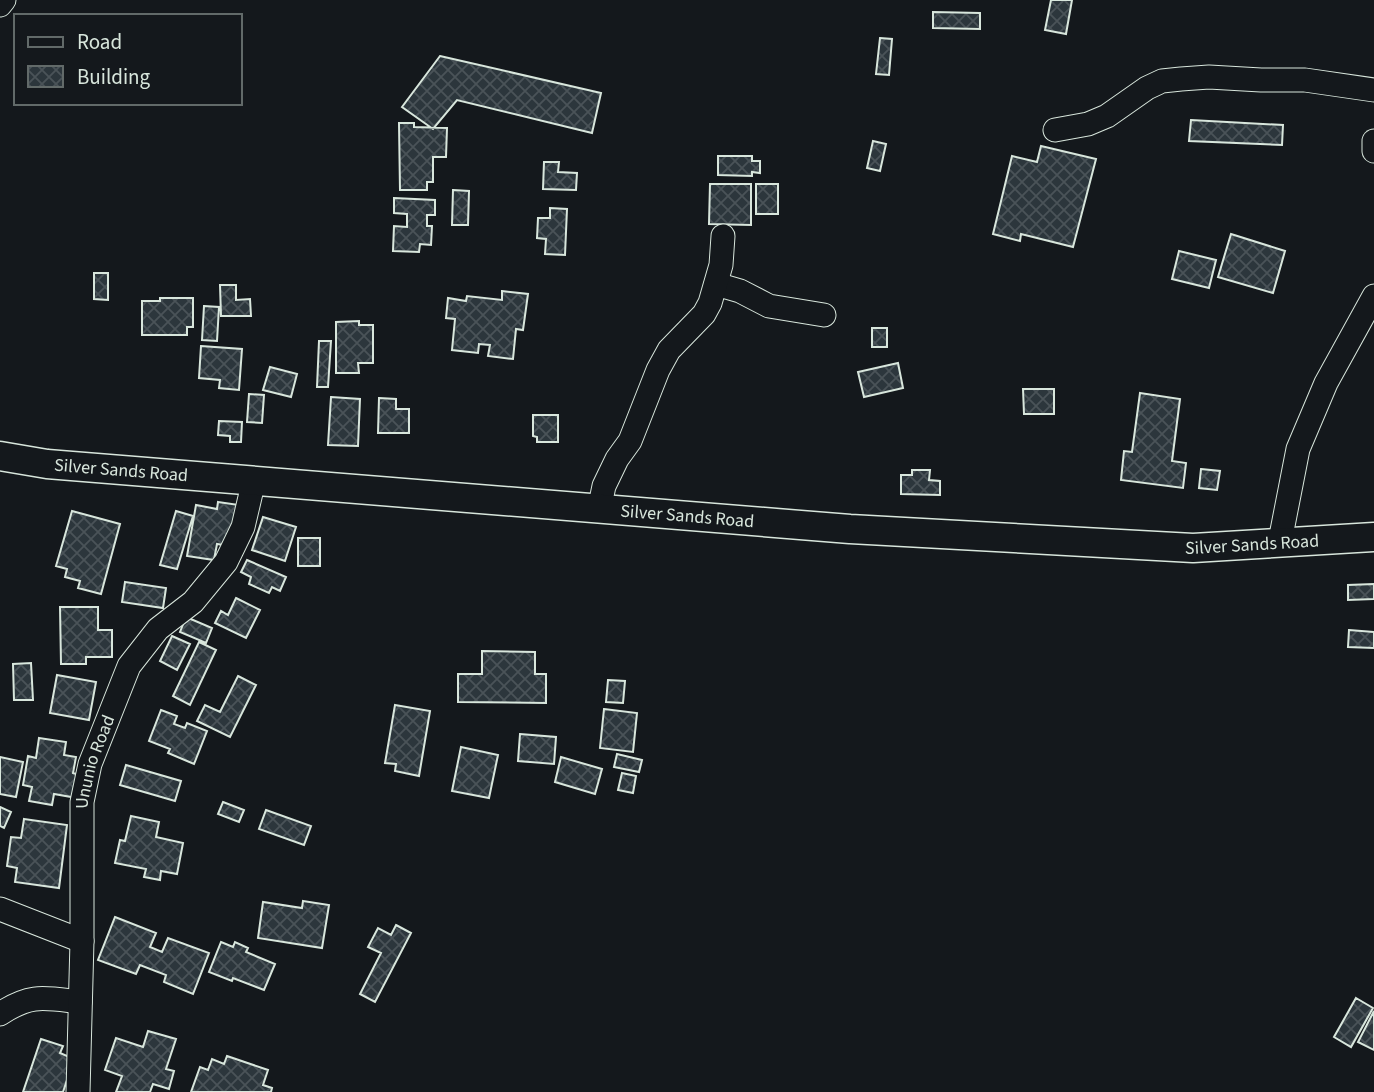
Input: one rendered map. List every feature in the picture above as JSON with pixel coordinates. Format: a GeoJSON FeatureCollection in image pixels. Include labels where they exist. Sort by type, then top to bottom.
{"type":"FeatureCollection","features":[{"type":"Feature","properties":{"kind":"street"},"geometry":{"type":"LineString","coordinates":[[0,5],[4,0]]}},
{"type":"Feature","properties":{"kind":"street"},"geometry":{"type":"LineString","coordinates":[[1055,130],[1088,124],[1107,116],[1147,88],[1162,81],[1209,77],[1305,80],[1374,90]]}},
{"type":"Feature","properties":{"kind":"street"},"geometry":{"type":"LineString","coordinates":[[1374,141],[1374,151]]}},
{"type":"Feature","properties":{"kind":"street"},"geometry":{"type":"LineString","coordinates":[[599,510],[604,486],[617,459],[630,441],[658,370],[669,350],[704,314],[716,284],[723,236]]}},
{"type":"Feature","properties":{"kind":"street"},"geometry":{"type":"LineString","coordinates":[[716,284],[740,291],[769,306],[824,316]]}},
{"type":"Feature","properties":{"kind":"street"},"geometry":{"type":"LineString","coordinates":[[1280,541],[1298,449],[1326,383],[1374,296]]}},
{"type":"Feature","properties":{"kind":"street","name":"Silver Sands Road"},"geometry":{"type":"LineString","coordinates":[[0,456],[47,464],[850,529],[1193,548],[1374,537]]}},
{"type":"Feature","properties":{"kind":"street","name":"Ununio Road"},"geometry":{"type":"LineString","coordinates":[[78,1092],[82,802],[90,764],[129,666],[158,629],[193,602],[226,562],[243,527],[254,480]]}},
{"type":"Feature","properties":{"kind":"street"},"geometry":{"type":"LineString","coordinates":[[0,909],[82,941]]}},
{"type":"Feature","properties":{"kind":"street"},"geometry":{"type":"LineString","coordinates":[[0,1014],[14,1005],[36,998],[80,1002]]}},
{"type":"Feature","properties":{"kind":"building"},"geometry":{"type":"Polygon","coordinates":[[[1051,0],[1072,0],[1066,34],[1045,30],[1051,0]]]}},
{"type":"Feature","properties":{"kind":"building"},"geometry":{"type":"Polygon","coordinates":[[[933,12],[980,13],[980,29],[933,28],[933,12]]]}},
{"type":"Feature","properties":{"kind":"building"},"geometry":{"type":"Polygon","coordinates":[[[880,38],[892,39],[889,75],[876,74],[880,38]]]}},
{"type":"Feature","properties":{"kind":"building"},"geometry":{"type":"Polygon","coordinates":[[[440,56],[601,93],[592,133],[457,100],[433,129],[402,107],[440,56]]]}},
{"type":"Feature","properties":{"kind":"building"},"geometry":{"type":"Polygon","coordinates":[[[1191,120],[1283,125],[1282,145],[1189,141],[1191,120]]]}},
{"type":"Feature","properties":{"kind":"building"},"geometry":{"type":"Polygon","coordinates":[[[399,123],[414,123],[414,127],[447,128],[446,157],[433,157],[433,182],[427,182],[427,190],[400,190],[399,123]]]}},
{"type":"Feature","properties":{"kind":"building"},"geometry":{"type":"Polygon","coordinates":[[[873,141],[886,144],[880,171],[867,168],[873,141]]]}},
{"type":"Feature","properties":{"kind":"building"},"geometry":{"type":"Polygon","coordinates":[[[1041,146],[1096,159],[1073,247],[1021,234],[1020,241],[993,234],[1012,156],[1037,162],[1041,146]]]}},
{"type":"Feature","properties":{"kind":"building"},"geometry":{"type":"Polygon","coordinates":[[[718,156],[752,156],[752,161],[760,161],[760,173],[752,172],[752,176],[718,175],[718,156]]]}},
{"type":"Feature","properties":{"kind":"building"},"geometry":{"type":"Polygon","coordinates":[[[544,162],[559,162],[558,172],[577,173],[576,190],[543,189],[544,162]]]}},
{"type":"Feature","properties":{"kind":"building"},"geometry":{"type":"Polygon","coordinates":[[[710,184],[751,184],[751,225],[709,224],[710,184]]]}},
{"type":"Feature","properties":{"kind":"building"},"geometry":{"type":"Polygon","coordinates":[[[756,184],[778,184],[778,214],[756,214],[756,184]]]}},
{"type":"Feature","properties":{"kind":"building"},"geometry":{"type":"Polygon","coordinates":[[[453,190],[469,191],[468,225],[452,225],[453,190]]]}},
{"type":"Feature","properties":{"kind":"building"},"geometry":{"type":"Polygon","coordinates":[[[394,198],[435,200],[435,215],[427,215],[427,226],[432,226],[431,245],[420,244],[419,252],[393,251],[394,226],[407,227],[407,214],[394,213],[394,198]]]}},
{"type":"Feature","properties":{"kind":"building"},"geometry":{"type":"Polygon","coordinates":[[[550,208],[567,209],[565,255],[545,254],[546,239],[537,238],[538,218],[550,218],[550,208]]]}},
{"type":"Feature","properties":{"kind":"building"},"geometry":{"type":"Polygon","coordinates":[[[1231,234],[1285,251],[1273,293],[1218,277],[1231,234]]]}},
{"type":"Feature","properties":{"kind":"building"},"geometry":{"type":"Polygon","coordinates":[[[1179,251],[1216,260],[1209,288],[1172,279],[1179,251]]]}},
{"type":"Feature","properties":{"kind":"building"},"geometry":{"type":"Polygon","coordinates":[[[94,273],[108,273],[108,300],[94,299],[94,273]]]}},
{"type":"Feature","properties":{"kind":"building"},"geometry":{"type":"Polygon","coordinates":[[[220,285],[236,285],[236,300],[250,299],[251,316],[221,316],[220,285]]]}},
{"type":"Feature","properties":{"kind":"building"},"geometry":{"type":"Polygon","coordinates":[[[502,291],[528,294],[523,330],[516,329],[513,359],[488,356],[490,345],[479,344],[478,353],[452,350],[455,319],[446,318],[448,298],[466,301],[467,296],[502,300],[502,291]]]}},
{"type":"Feature","properties":{"kind":"building"},"geometry":{"type":"Polygon","coordinates":[[[160,298],[193,298],[193,327],[187,327],[187,335],[142,335],[142,301],[160,301],[160,298]]]}},
{"type":"Feature","properties":{"kind":"building"},"geometry":{"type":"Polygon","coordinates":[[[204,306],[219,307],[217,341],[202,340],[204,306]]]}},
{"type":"Feature","properties":{"kind":"building"},"geometry":{"type":"Polygon","coordinates":[[[359,321],[359,325],[373,325],[373,363],[358,363],[359,373],[336,373],[336,322],[359,321]]]}},
{"type":"Feature","properties":{"kind":"building"},"geometry":{"type":"Polygon","coordinates":[[[872,328],[887,328],[887,347],[872,347],[872,328]]]}},
{"type":"Feature","properties":{"kind":"building"},"geometry":{"type":"Polygon","coordinates":[[[319,341],[331,341],[328,387],[317,387],[319,341]]]}},
{"type":"Feature","properties":{"kind":"building"},"geometry":{"type":"Polygon","coordinates":[[[201,346],[242,349],[239,390],[219,388],[220,380],[199,378],[201,346]]]}},
{"type":"Feature","properties":{"kind":"building"},"geometry":{"type":"Polygon","coordinates":[[[898,363],[903,388],[864,397],[858,372],[898,363]]]}},
{"type":"Feature","properties":{"kind":"building"},"geometry":{"type":"Polygon","coordinates":[[[270,367],[297,374],[291,397],[263,390],[270,367]]]}},
{"type":"Feature","properties":{"kind":"building"},"geometry":{"type":"Polygon","coordinates":[[[1023,389],[1054,389],[1054,414],[1024,414],[1023,389]]]}},
{"type":"Feature","properties":{"kind":"building"},"geometry":{"type":"Polygon","coordinates":[[[1140,393],[1180,399],[1172,461],[1186,463],[1183,488],[1121,480],[1124,451],[1132,452],[1140,393]]]}},
{"type":"Feature","properties":{"kind":"building"},"geometry":{"type":"Polygon","coordinates":[[[249,394],[264,395],[262,423],[247,422],[249,394]]]}},
{"type":"Feature","properties":{"kind":"building"},"geometry":{"type":"Polygon","coordinates":[[[331,397],[360,399],[358,446],[328,445],[331,397]]]}},
{"type":"Feature","properties":{"kind":"building"},"geometry":{"type":"Polygon","coordinates":[[[379,398],[396,399],[396,409],[409,409],[409,433],[378,433],[379,398]]]}},
{"type":"Feature","properties":{"kind":"building"},"geometry":{"type":"Polygon","coordinates":[[[533,415],[558,415],[558,442],[537,442],[537,437],[533,436],[533,415]]]}},
{"type":"Feature","properties":{"kind":"building"},"geometry":{"type":"Polygon","coordinates":[[[219,421],[242,422],[241,442],[230,442],[230,436],[218,435],[219,421]]]}},
{"type":"Feature","properties":{"kind":"building"},"geometry":{"type":"Polygon","coordinates":[[[1201,469],[1220,471],[1217,490],[1199,488],[1201,469]]]}},
{"type":"Feature","properties":{"kind":"building"},"geometry":{"type":"Polygon","coordinates":[[[912,470],[930,470],[929,480],[940,481],[940,495],[901,494],[901,475],[912,475],[912,470]]]}},
{"type":"Feature","properties":{"kind":"building"},"geometry":{"type":"Polygon","coordinates":[[[218,502],[239,505],[229,546],[217,544],[214,560],[187,556],[196,505],[217,509],[218,502]]]}},
{"type":"Feature","properties":{"kind":"building"},"geometry":{"type":"Polygon","coordinates":[[[72,511],[120,524],[101,594],[78,588],[80,581],[65,577],[67,569],[56,566],[72,511]]]}},
{"type":"Feature","properties":{"kind":"building"},"geometry":{"type":"Polygon","coordinates":[[[176,511],[193,516],[177,569],[160,565],[176,511]]]}},
{"type":"Feature","properties":{"kind":"building"},"geometry":{"type":"Polygon","coordinates":[[[263,517],[296,527],[285,561],[252,550],[263,517]]]}},
{"type":"Feature","properties":{"kind":"building"},"geometry":{"type":"Polygon","coordinates":[[[298,538],[320,538],[320,566],[298,566],[298,538]]]}},
{"type":"Feature","properties":{"kind":"building"},"geometry":{"type":"Polygon","coordinates":[[[247,560],[286,577],[280,591],[272,587],[269,593],[249,584],[251,577],[241,572],[247,560]]]}},
{"type":"Feature","properties":{"kind":"building"},"geometry":{"type":"Polygon","coordinates":[[[125,582],[166,588],[163,608],[122,602],[125,582]]]}},
{"type":"Feature","properties":{"kind":"building"},"geometry":{"type":"Polygon","coordinates":[[[1374,584],[1374,599],[1348,600],[1348,585],[1374,584]]]}},
{"type":"Feature","properties":{"kind":"building"},"geometry":{"type":"Polygon","coordinates":[[[236,598],[260,610],[246,638],[215,623],[221,611],[228,615],[236,598]]]}},
{"type":"Feature","properties":{"kind":"building"},"geometry":{"type":"Polygon","coordinates":[[[60,607],[98,607],[98,630],[112,630],[112,657],[86,657],[86,664],[61,664],[60,607]]]}},
{"type":"Feature","properties":{"kind":"building"},"geometry":{"type":"Polygon","coordinates":[[[186,617],[212,628],[206,643],[180,632],[186,617]]]}},
{"type":"Feature","properties":{"kind":"building"},"geometry":{"type":"Polygon","coordinates":[[[1349,630],[1374,632],[1374,648],[1348,647],[1349,630]]]}},
{"type":"Feature","properties":{"kind":"building"},"geometry":{"type":"Polygon","coordinates":[[[172,636],[190,644],[177,670],[160,661],[172,636]]]}},
{"type":"Feature","properties":{"kind":"building"},"geometry":{"type":"Polygon","coordinates":[[[199,642],[216,650],[190,705],[173,696],[199,642]]]}},
{"type":"Feature","properties":{"kind":"building"},"geometry":{"type":"Polygon","coordinates":[[[482,651],[535,652],[535,674],[546,674],[546,703],[458,702],[458,674],[482,674],[482,651]]]}},
{"type":"Feature","properties":{"kind":"building"},"geometry":{"type":"Polygon","coordinates":[[[31,663],[33,700],[14,700],[13,664],[31,663]]]}},
{"type":"Feature","properties":{"kind":"building"},"geometry":{"type":"Polygon","coordinates":[[[57,675],[96,682],[89,720],[50,713],[57,675]]]}},
{"type":"Feature","properties":{"kind":"building"},"geometry":{"type":"Polygon","coordinates":[[[238,676],[256,685],[230,737],[197,721],[205,705],[220,712],[238,676]]]}},
{"type":"Feature","properties":{"kind":"building"},"geometry":{"type":"Polygon","coordinates":[[[608,680],[625,681],[623,703],[606,702],[608,680]]]}},
{"type":"Feature","properties":{"kind":"building"},"geometry":{"type":"Polygon","coordinates":[[[395,705],[430,711],[419,776],[395,771],[396,764],[385,763],[395,705]]]}},
{"type":"Feature","properties":{"kind":"building"},"geometry":{"type":"Polygon","coordinates":[[[604,709],[637,713],[633,752],[600,748],[604,709]]]}},
{"type":"Feature","properties":{"kind":"building"},"geometry":{"type":"Polygon","coordinates":[[[161,710],[177,716],[174,724],[185,728],[187,723],[207,731],[194,764],[168,753],[170,749],[149,741],[161,710]]]}},
{"type":"Feature","properties":{"kind":"building"},"geometry":{"type":"Polygon","coordinates":[[[520,734],[556,737],[554,764],[518,761],[520,734]]]}},
{"type":"Feature","properties":{"kind":"building"},"geometry":{"type":"Polygon","coordinates":[[[39,738],[66,742],[64,755],[76,757],[73,773],[80,775],[77,798],[54,794],[52,805],[29,801],[32,787],[23,785],[28,756],[36,758],[39,738]]]}},
{"type":"Feature","properties":{"kind":"building"},"geometry":{"type":"Polygon","coordinates":[[[461,747],[498,755],[489,798],[452,791],[461,747]]]}},
{"type":"Feature","properties":{"kind":"building"},"geometry":{"type":"Polygon","coordinates":[[[617,754],[642,760],[639,772],[614,767],[617,754]]]}},
{"type":"Feature","properties":{"kind":"building"},"geometry":{"type":"Polygon","coordinates":[[[0,757],[23,762],[16,797],[0,794],[0,757]]]}},
{"type":"Feature","properties":{"kind":"building"},"geometry":{"type":"Polygon","coordinates":[[[561,757],[602,769],[595,794],[555,782],[561,757]]]}},
{"type":"Feature","properties":{"kind":"building"},"geometry":{"type":"Polygon","coordinates":[[[126,765],[181,781],[175,801],[120,785],[126,765]]]}},
{"type":"Feature","properties":{"kind":"building"},"geometry":{"type":"Polygon","coordinates":[[[622,773],[636,776],[633,793],[618,790],[622,773]]]}},
{"type":"Feature","properties":{"kind":"building"},"geometry":{"type":"Polygon","coordinates":[[[223,802],[244,810],[239,822],[218,814],[223,802]]]}},
{"type":"Feature","properties":{"kind":"building"},"geometry":{"type":"Polygon","coordinates":[[[0,807],[11,812],[4,828],[0,826],[0,807]]]}},
{"type":"Feature","properties":{"kind":"building"},"geometry":{"type":"Polygon","coordinates":[[[266,810],[311,826],[304,845],[259,829],[266,810]]]}},
{"type":"Feature","properties":{"kind":"building"},"geometry":{"type":"Polygon","coordinates":[[[131,816],[159,822],[156,837],[183,843],[177,874],[161,871],[160,880],[144,877],[146,869],[115,863],[120,840],[125,841],[131,816]]]}},
{"type":"Feature","properties":{"kind":"building"},"geometry":{"type":"Polygon","coordinates":[[[24,819],[67,825],[59,888],[15,882],[17,868],[7,866],[11,837],[21,838],[24,819]]]}},
{"type":"Feature","properties":{"kind":"building"},"geometry":{"type":"Polygon","coordinates":[[[303,901],[329,905],[322,948],[258,938],[263,902],[302,908],[303,901]]]}},
{"type":"Feature","properties":{"kind":"building"},"geometry":{"type":"Polygon","coordinates":[[[115,917],[156,933],[150,947],[162,952],[168,938],[209,953],[193,994],[164,982],[166,975],[140,965],[136,974],[98,960],[115,917]]]}},
{"type":"Feature","properties":{"kind":"building"},"geometry":{"type":"Polygon","coordinates":[[[396,925],[411,933],[375,1002],[360,994],[381,953],[368,947],[378,928],[391,935],[396,925]]]}},
{"type":"Feature","properties":{"kind":"building"},"geometry":{"type":"Polygon","coordinates":[[[221,942],[233,947],[235,942],[248,948],[246,952],[275,964],[264,990],[209,972],[221,942]]]}},
{"type":"Feature","properties":{"kind":"building"},"geometry":{"type":"Polygon","coordinates":[[[1356,998],[1373,1008],[1351,1047],[1334,1037],[1356,998]]]}},
{"type":"Feature","properties":{"kind":"building"},"geometry":{"type":"Polygon","coordinates":[[[1374,1011],[1374,1050],[1358,1042],[1374,1011]]]}},
{"type":"Feature","properties":{"kind":"building"},"geometry":{"type":"Polygon","coordinates":[[[148,1031],[176,1039],[166,1069],[174,1071],[169,1089],[153,1084],[150,1092],[116,1092],[122,1076],[105,1070],[116,1038],[143,1047],[148,1031]]]}},
{"type":"Feature","properties":{"kind":"building"},"geometry":{"type":"Polygon","coordinates":[[[41,1039],[63,1046],[60,1053],[74,1059],[63,1092],[23,1092],[41,1039]]]}},
{"type":"Feature","properties":{"kind":"building"},"geometry":{"type":"Polygon","coordinates":[[[227,1056],[268,1070],[263,1085],[272,1088],[271,1092],[191,1092],[200,1067],[208,1070],[212,1059],[224,1064],[227,1056]]]}}]}
